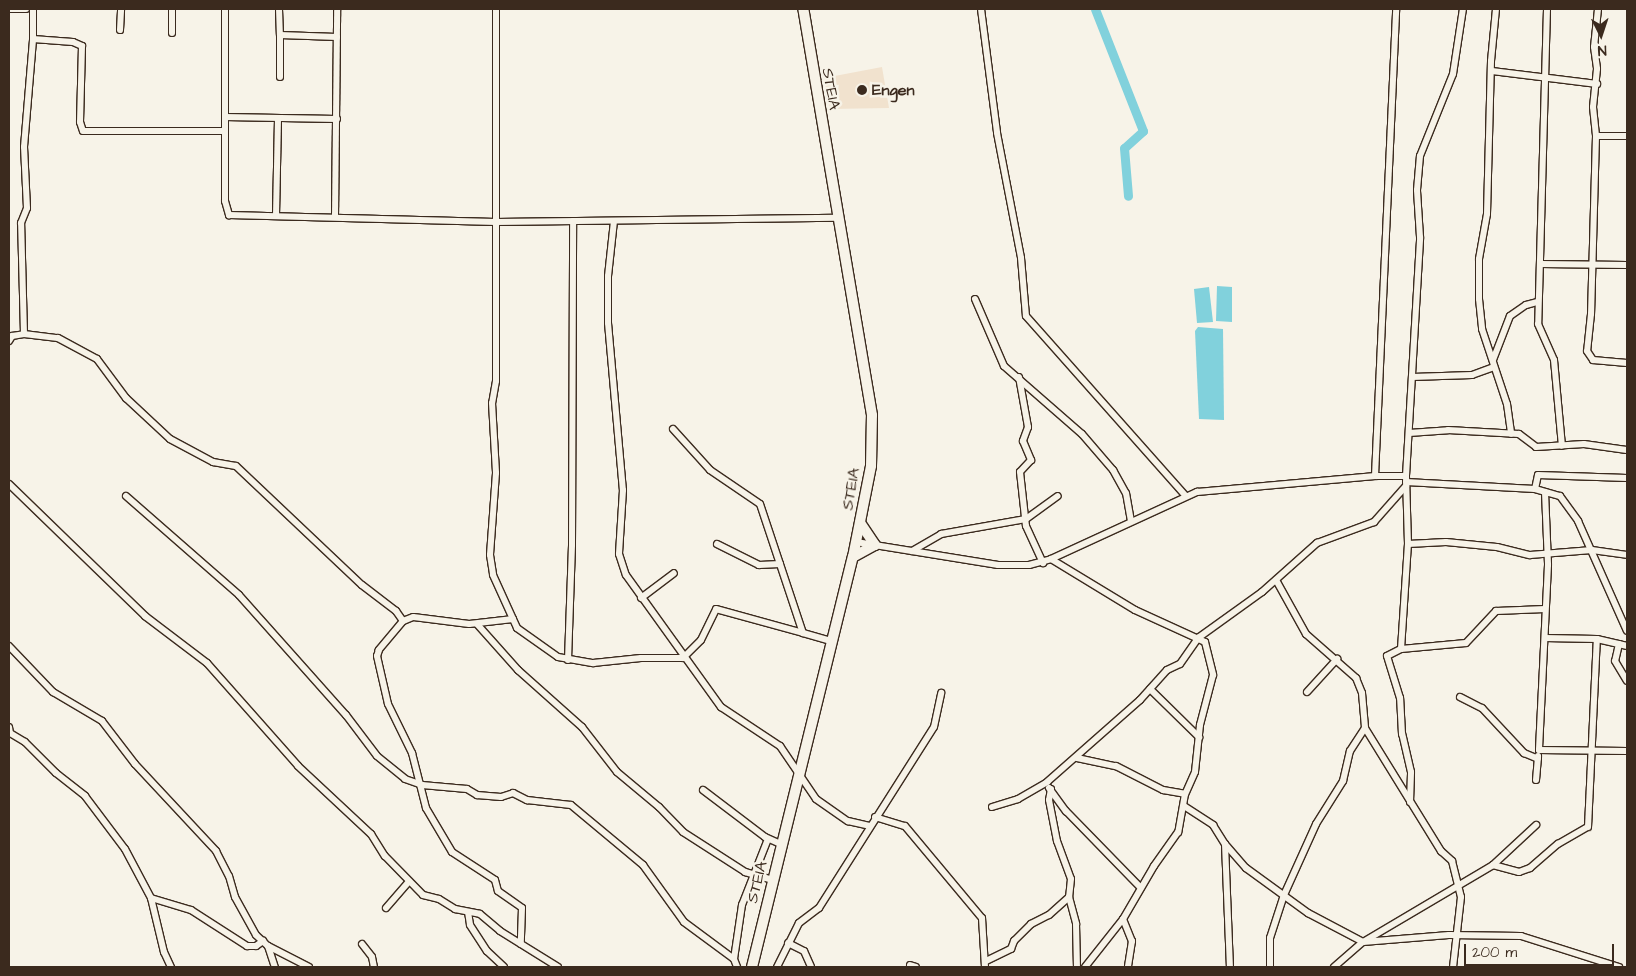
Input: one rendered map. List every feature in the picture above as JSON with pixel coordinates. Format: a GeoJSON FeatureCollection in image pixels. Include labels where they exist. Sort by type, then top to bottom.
{"type":"FeatureCollection","features":[{"type":"Feature","properties":{"kind":"main road","name":"STEIA"},"geometry":{"type":"LineString","coordinates":[[752,967],[853,557],[871,466],[872,415],[802,9]]}},
{"type":"Feature","properties":{"kind":"main road"},"geometry":{"type":"LineString","coordinates":[[853,557],[874,545],[860,523]]}},
{"type":"Feature","properties":{"kind":"street"},"geometry":{"type":"LineString","coordinates":[[9,9],[26,9]]}},
{"type":"Feature","properties":{"kind":"street"},"geometry":{"type":"LineString","coordinates":[[24,334],[21,223],[27,208],[24,146],[34,39],[33,9]]}},
{"type":"Feature","properties":{"kind":"street"},"geometry":{"type":"LineString","coordinates":[[120,30],[121,9]]}},
{"type":"Feature","properties":{"kind":"street"},"geometry":{"type":"LineString","coordinates":[[172,9],[172,33]]}},
{"type":"Feature","properties":{"kind":"street"},"geometry":{"type":"LineString","coordinates":[[225,9],[226,214],[496,222],[838,218]]}},
{"type":"Feature","properties":{"kind":"street"},"geometry":{"type":"LineString","coordinates":[[279,9],[280,77]]}},
{"type":"Feature","properties":{"kind":"street"},"geometry":{"type":"LineString","coordinates":[[335,217],[337,9]]}},
{"type":"Feature","properties":{"kind":"street"},"geometry":{"type":"LineString","coordinates":[[496,9],[496,380],[492,403],[496,473],[490,555],[492,575],[513,619],[528,638],[546,652],[568,660],[593,663],[685,656],[704,635],[716,609],[831,641]]}},
{"type":"Feature","properties":{"kind":"street"},"geometry":{"type":"LineString","coordinates":[[981,9],[997,133],[1021,258],[1026,316],[1185,495]]}},
{"type":"Feature","properties":{"kind":"street"},"geometry":{"type":"LineString","coordinates":[[1375,476],[1396,9]]}},
{"type":"Feature","properties":{"kind":"street"},"geometry":{"type":"LineString","coordinates":[[1401,649],[1408,544],[1406,482],[1420,237],[1417,190],[1420,156],[1453,74],[1463,9]]}},
{"type":"Feature","properties":{"kind":"street"},"geometry":{"type":"LineString","coordinates":[[1496,9],[1487,214],[1479,263],[1482,329],[1507,404],[1511,434]]}},
{"type":"Feature","properties":{"kind":"street"},"geometry":{"type":"LineString","coordinates":[[1547,9],[1543,77],[1541,264],[1537,302],[1540,332],[1554,360],[1562,446]]}},
{"type":"Feature","properties":{"kind":"street"},"geometry":{"type":"LineString","coordinates":[[1598,9],[1594,47],[1597,84],[1593,112],[1596,136],[1587,351],[1593,360],[1627,363]]}},
{"type":"Feature","properties":{"kind":"street"},"geometry":{"type":"LineString","coordinates":[[280,35],[337,37]]}},
{"type":"Feature","properties":{"kind":"street"},"geometry":{"type":"LineString","coordinates":[[34,39],[73,42],[82,46],[80,122],[83,132],[225,131]]}},
{"type":"Feature","properties":{"kind":"street"},"geometry":{"type":"LineString","coordinates":[[1492,71],[1597,84]]}},
{"type":"Feature","properties":{"kind":"street"},"geometry":{"type":"LineString","coordinates":[[225,117],[337,119]]}},
{"type":"Feature","properties":{"kind":"street"},"geometry":{"type":"LineString","coordinates":[[276,216],[278,118]]}},
{"type":"Feature","properties":{"kind":"street"},"geometry":{"type":"LineString","coordinates":[[1596,136],[1627,136]]}},
{"type":"Feature","properties":{"kind":"street"},"geometry":{"type":"LineString","coordinates":[[568,660],[572,545],[573,221]]}},
{"type":"Feature","properties":{"kind":"street"},"geometry":{"type":"LineString","coordinates":[[614,221],[608,276],[608,323],[623,490],[618,544],[626,576],[721,707],[780,746],[798,776],[816,799],[848,821],[869,826]]}},
{"type":"Feature","properties":{"kind":"street"},"geometry":{"type":"LineString","coordinates":[[1541,264],[1627,265]]}},
{"type":"Feature","properties":{"kind":"street"},"geometry":{"type":"LineString","coordinates":[[975,299],[999,358],[1010,373],[1019,377],[1082,434],[1112,468],[1126,493],[1131,521]]}},
{"type":"Feature","properties":{"kind":"street"},"geometry":{"type":"LineString","coordinates":[[1412,377],[1472,375],[1494,364],[1510,316],[1526,305],[1537,302]]}},
{"type":"Feature","properties":{"kind":"street"},"geometry":{"type":"LineString","coordinates":[[9,341],[12,336],[24,334],[58,338],[97,359],[126,398],[170,439],[214,462],[236,466],[362,585],[396,612],[403,621]]}},
{"type":"Feature","properties":{"kind":"street"},"geometry":{"type":"LineString","coordinates":[[1019,377],[1028,427],[1023,441],[1031,460],[1020,472],[1026,519],[1028,534],[1043,562]]}},
{"type":"Feature","properties":{"kind":"street"},"geometry":{"type":"LineString","coordinates":[[673,429],[710,470],[760,504],[803,633]]}},
{"type":"Feature","properties":{"kind":"street"},"geometry":{"type":"LineString","coordinates":[[1409,433],[1448,430],[1511,434],[1524,436],[1536,447],[1584,444],[1627,450]]}},
{"type":"Feature","properties":{"kind":"street"},"geometry":{"type":"LineString","coordinates":[[1535,489],[1538,475],[1627,478]]}},
{"type":"Feature","properties":{"kind":"street"},"geometry":{"type":"LineString","coordinates":[[856,542],[998,565],[1043,562],[1185,495],[1206,490],[1375,476],[1406,482],[1535,489],[1560,496],[1568,503],[1592,550],[1598,572],[1627,631]]}},
{"type":"Feature","properties":{"kind":"street"},"geometry":{"type":"LineString","coordinates":[[992,807],[1018,799],[1046,782],[1077,758],[1150,689],[1167,670],[1181,663],[1198,638],[1276,580],[1317,543],[1374,522],[1406,482]]}},
{"type":"Feature","properties":{"kind":"street"},"geometry":{"type":"LineString","coordinates":[[9,484],[145,616],[207,663],[298,766],[371,834],[385,856],[426,897],[468,912],[480,914],[521,944],[558,967]]}},
{"type":"Feature","properties":{"kind":"street"},"geometry":{"type":"LineString","coordinates":[[1536,780],[1545,638],[1547,554],[1545,492]]}},
{"type":"Feature","properties":{"kind":"street"},"geometry":{"type":"LineString","coordinates":[[126,496],[239,595],[346,715],[381,760],[404,779],[422,785],[467,789],[478,795],[501,797],[513,793],[527,800],[571,805],[643,865],[688,926],[734,959]]}},
{"type":"Feature","properties":{"kind":"street"},"geometry":{"type":"LineString","coordinates":[[912,551],[942,534],[1026,519],[1058,496]]}},
{"type":"Feature","properties":{"kind":"street"},"geometry":{"type":"LineString","coordinates":[[1408,544],[1446,542],[1497,547],[1530,555],[1592,550],[1627,555]]}},
{"type":"Feature","properties":{"kind":"street"},"geometry":{"type":"LineString","coordinates":[[717,544],[759,565],[780,564]]}},
{"type":"Feature","properties":{"kind":"street"},"geometry":{"type":"LineString","coordinates":[[1052,559],[1136,610],[1198,638],[1207,646],[1213,675],[1199,738],[1195,772],[1185,794],[1178,832],[1123,919],[1085,967]]}},
{"type":"Feature","properties":{"kind":"street"},"geometry":{"type":"LineString","coordinates":[[641,598],[674,573]]}},
{"type":"Feature","properties":{"kind":"street"},"geometry":{"type":"LineString","coordinates":[[1276,580],[1306,634],[1337,659],[1360,686],[1365,728],[1441,851],[1452,861],[1461,901],[1454,936],[1453,967]]}},
{"type":"Feature","properties":{"kind":"street"},"geometry":{"type":"LineString","coordinates":[[1410,802],[1411,772],[1402,734],[1400,698],[1387,656],[1401,649],[1466,643],[1496,612],[1545,610]]}},
{"type":"Feature","properties":{"kind":"street"},"geometry":{"type":"LineString","coordinates":[[513,619],[477,624],[422,616],[403,621],[378,650],[377,656],[388,704],[412,753],[422,785],[426,808],[452,852],[494,880],[498,891],[522,908],[521,944]]}},
{"type":"Feature","properties":{"kind":"street"},"geometry":{"type":"LineString","coordinates":[[477,624],[518,670],[582,727],[617,772],[659,807],[683,832],[745,872],[773,880]]}},
{"type":"Feature","properties":{"kind":"street"},"geometry":{"type":"LineString","coordinates":[[1545,638],[1596,639],[1627,646]]}},
{"type":"Feature","properties":{"kind":"street"},"geometry":{"type":"LineString","coordinates":[[1493,865],[1516,872],[1530,868],[1558,844],[1585,830],[1589,823],[1596,639]]}},
{"type":"Feature","properties":{"kind":"street"},"geometry":{"type":"LineString","coordinates":[[1619,644],[1616,661],[1627,682]]}},
{"type":"Feature","properties":{"kind":"street"},"geometry":{"type":"LineString","coordinates":[[9,646],[53,692],[102,721],[129,757],[216,851],[229,876],[234,896],[265,944],[275,967]]}},
{"type":"Feature","properties":{"kind":"street"},"geometry":{"type":"LineString","coordinates":[[1307,692],[1337,659]]}},
{"type":"Feature","properties":{"kind":"street"},"geometry":{"type":"LineString","coordinates":[[1150,689],[1199,738]]}},
{"type":"Feature","properties":{"kind":"street"},"geometry":{"type":"LineString","coordinates":[[777,967],[799,923],[819,908],[869,826],[934,727],[941,693]]}},
{"type":"Feature","properties":{"kind":"street"},"geometry":{"type":"LineString","coordinates":[[1460,697],[1482,708],[1524,753],[1538,759]]}},
{"type":"Feature","properties":{"kind":"street"},"geometry":{"type":"LineString","coordinates":[[1270,967],[1270,938],[1284,895],[1316,824],[1341,786],[1350,751],[1365,728]]}},
{"type":"Feature","properties":{"kind":"street"},"geometry":{"type":"LineString","coordinates":[[9,731],[25,742],[56,773],[85,796],[139,870],[150,898],[171,967]]}},
{"type":"Feature","properties":{"kind":"street"},"geometry":{"type":"LineString","coordinates":[[1539,750],[1627,751]]}},
{"type":"Feature","properties":{"kind":"street"},"geometry":{"type":"LineString","coordinates":[[1077,758],[1122,768],[1163,790],[1185,794]]}},
{"type":"Feature","properties":{"kind":"street"},"geometry":{"type":"LineString","coordinates":[[1046,782],[1066,811],[1141,888]]}},
{"type":"Feature","properties":{"kind":"street"},"geometry":{"type":"LineString","coordinates":[[1051,789],[1049,802],[1056,841],[1071,878],[1069,897],[1076,924],[1078,967]]}},
{"type":"Feature","properties":{"kind":"street"},"geometry":{"type":"LineString","coordinates":[[703,790],[768,839],[781,844]]}},
{"type":"Feature","properties":{"kind":"street"},"geometry":{"type":"LineString","coordinates":[[1184,806],[1213,824],[1225,844],[1246,868],[1316,918],[1363,942],[1454,936],[1521,936],[1597,964],[1619,967]]}},
{"type":"Feature","properties":{"kind":"street"},"geometry":{"type":"LineString","coordinates":[[875,818],[905,826],[982,918],[986,964],[1011,949],[1014,940],[1031,924],[1049,915],[1069,897]]}},
{"type":"Feature","properties":{"kind":"street"},"geometry":{"type":"LineString","coordinates":[[1334,967],[1363,942],[1493,865],[1536,825]]}},
{"type":"Feature","properties":{"kind":"street"},"geometry":{"type":"LineString","coordinates":[[737,967],[734,959],[740,913],[768,839]]}},
{"type":"Feature","properties":{"kind":"street"},"geometry":{"type":"LineString","coordinates":[[1225,844],[1230,967]]}},
{"type":"Feature","properties":{"kind":"street"},"geometry":{"type":"LineString","coordinates":[[386,908],[409,882]]}},
{"type":"Feature","properties":{"kind":"street"},"geometry":{"type":"LineString","coordinates":[[150,898],[191,910],[247,946],[265,944],[309,967]]}},
{"type":"Feature","properties":{"kind":"street"},"geometry":{"type":"LineString","coordinates":[[468,912],[470,925],[487,952],[504,967]]}},
{"type":"Feature","properties":{"kind":"street"},"geometry":{"type":"LineString","coordinates":[[1123,919],[1132,941],[1128,967]]}},
{"type":"Feature","properties":{"kind":"street"},"geometry":{"type":"LineString","coordinates":[[788,943],[804,951],[810,967]]}},
{"type":"Feature","properties":{"kind":"street"},"geometry":{"type":"LineString","coordinates":[[362,944],[372,957],[374,967]]}},
{"type":"Feature","properties":{"kind":"shaded area"},"geometry":{"type":"Polygon","coordinates":[[[882,67],[889,108],[830,109],[824,78],[882,67]]]}},
{"type":"Feature","properties":{"kind":"water"},"geometry":{"type":"Polygon","coordinates":[[[1217,286],[1232,287],[1232,322],[1216,321],[1217,286]]]}},
{"type":"Feature","properties":{"kind":"water"},"geometry":{"type":"Polygon","coordinates":[[[1209,287],[1213,322],[1197,323],[1194,289],[1209,287]]]}},
{"type":"Feature","properties":{"kind":"water"},"geometry":{"type":"Polygon","coordinates":[[[1198,327],[1223,329],[1224,420],[1199,419],[1195,331],[1198,327]]]}},
{"type":"Feature","properties":{"kind":"waterway"},"geometry":{"type":"LineString","coordinates":[[1095,9],[1143,131],[1124,148],[1128,196]]}},
{"type":"Feature","properties":{"kind":"place","name":"Engen"},"geometry":{"type":"Point","coordinates":[862,90]}}]}
